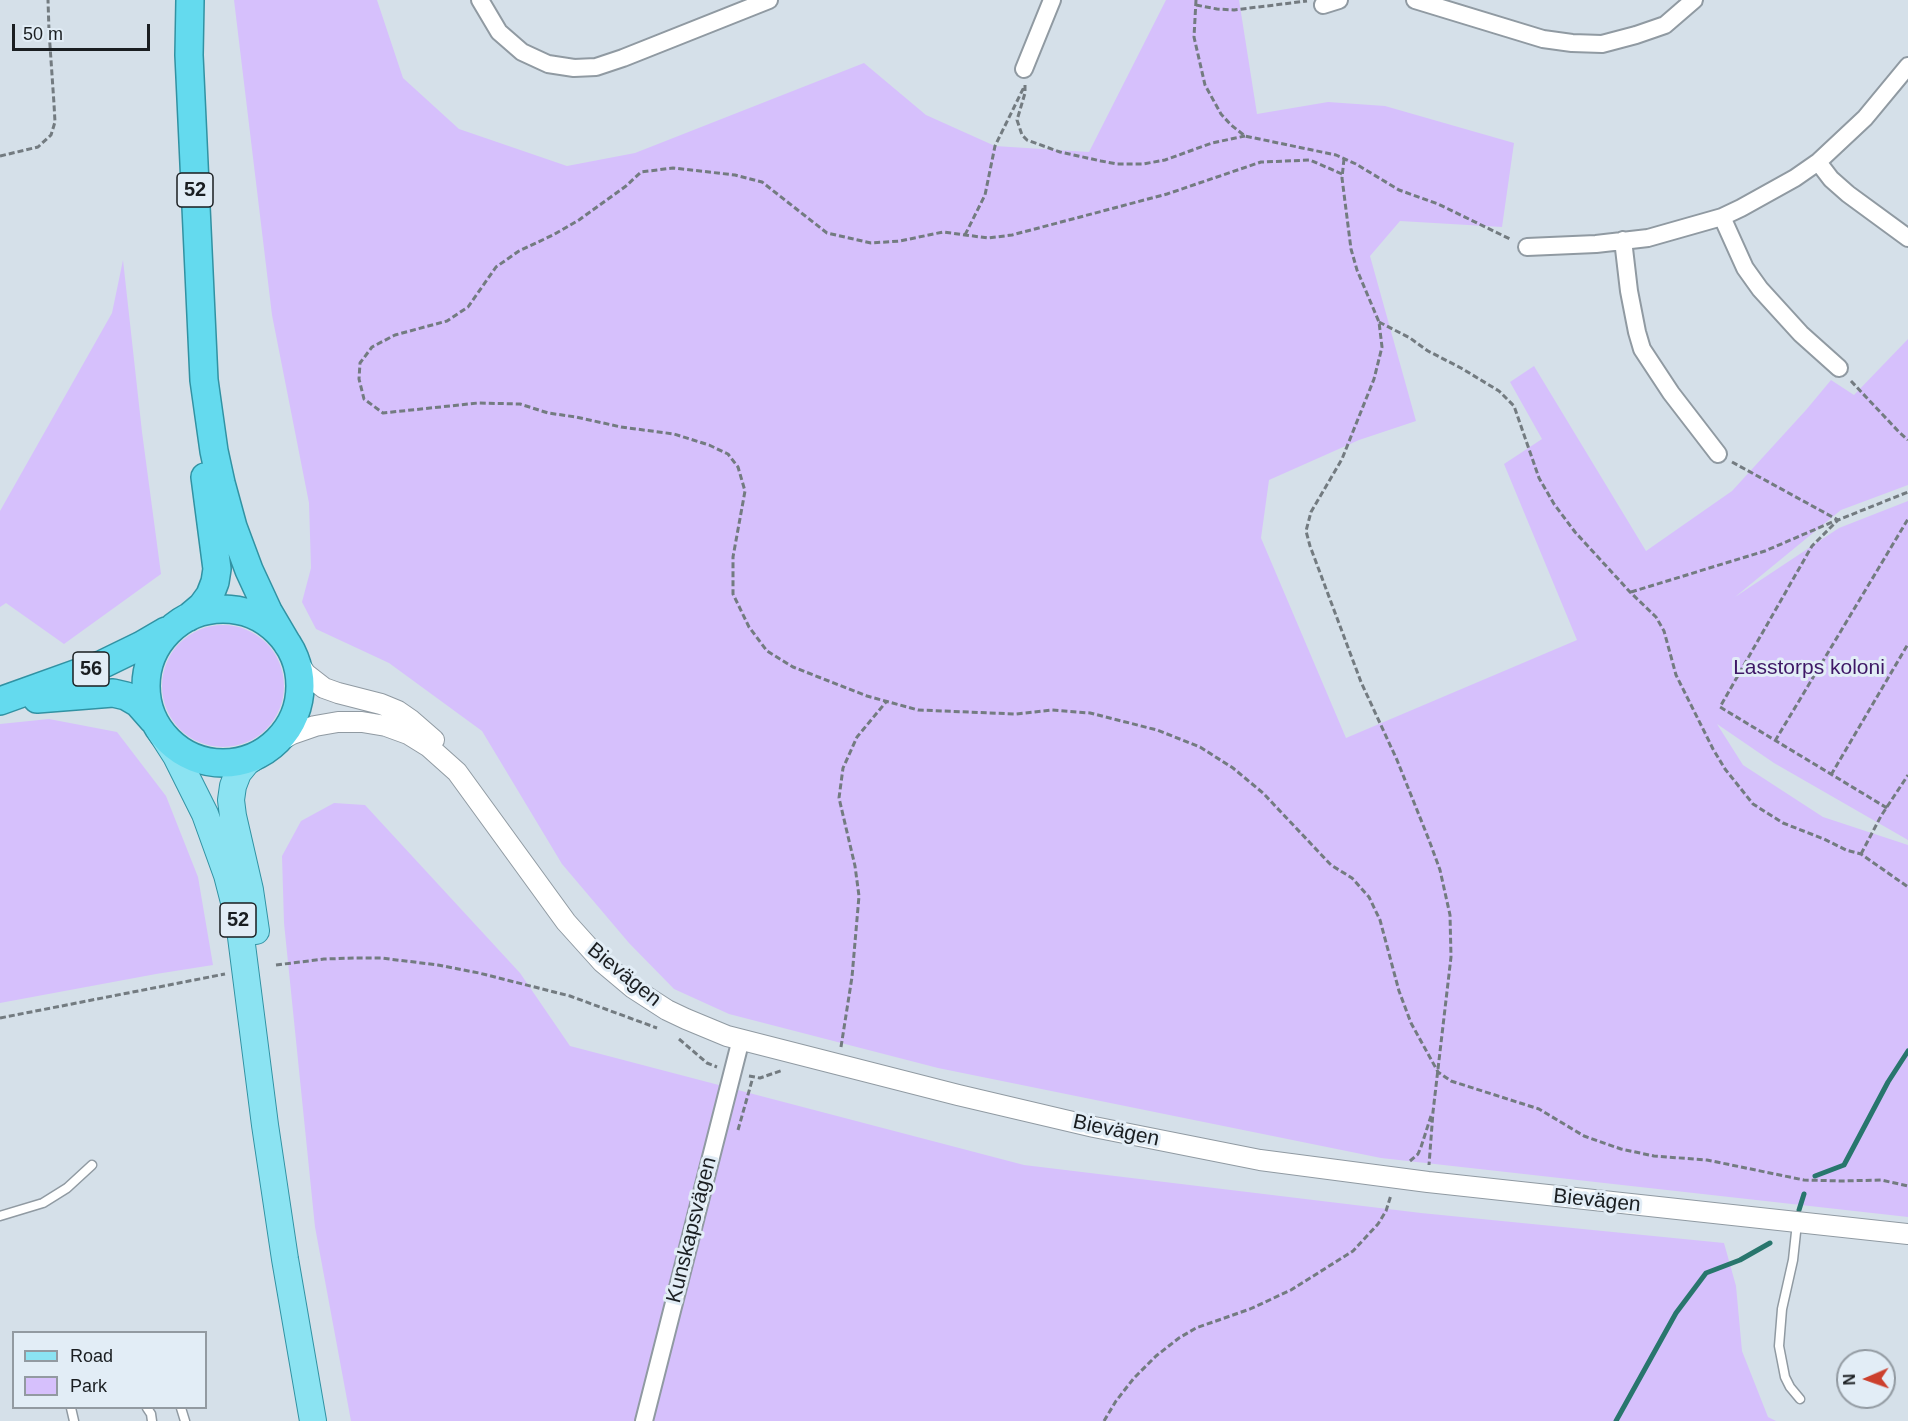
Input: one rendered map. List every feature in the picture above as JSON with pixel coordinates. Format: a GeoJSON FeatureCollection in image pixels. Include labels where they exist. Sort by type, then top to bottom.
{"type":"FeatureCollection","features":[{"type":"Feature","properties":{"kind":"highway","name":"52"},"geometry":{"type":"LineString","coordinates":[[190,0],[189,55],[204,380],[218,472],[233,527],[249,570],[268,611],[291,651],[300,681],[298,704],[287,729],[265,750]]}},
{"type":"Feature","properties":{"kind":"highway","name":"52"},"geometry":{"type":"LineString","coordinates":[[158,726],[149,709],[146,694],[148,668],[159,643],[202,606],[215,582],[216,569],[198,410],[204,380]]}},
{"type":"Feature","properties":{"kind":"highway"},"geometry":{"type":"LineString","coordinates":[[183,620],[201,612],[216,609],[243,612],[270,625],[291,651]]}},
{"type":"Feature","properties":{"kind":"highway","name":"56"},"geometry":{"type":"LineString","coordinates":[[0,701],[103,664],[142,645],[183,620]]}},
{"type":"Feature","properties":{"kind":"highway","name":"56"},"geometry":{"type":"LineString","coordinates":[[0,701],[113,693],[126,696],[138,703],[158,726]]}},
{"type":"Feature","properties":{"kind":"highway"},"geometry":{"type":"LineString","coordinates":[[158,726],[170,742],[182,751],[207,761],[233,762],[265,750]]}},
{"type":"Feature","properties":{"kind":"main road","name":"52"},"geometry":{"type":"LineString","coordinates":[[158,726],[205,814],[227,874],[235,906],[285,1259],[313,1421]]}},
{"type":"Feature","properties":{"kind":"main road","name":"52"},"geometry":{"type":"LineString","coordinates":[[265,750],[247,762],[238,773],[231,800],[255,920],[303,1270],[330,1421]]}},
{"type":"Feature","properties":{"kind":"street"},"geometry":{"type":"LineString","coordinates":[[480,0],[499,32],[522,52],[548,63],[574,68],[596,67],[623,58],[769,0]]}},
{"type":"Feature","properties":{"kind":"street"},"geometry":{"type":"LineString","coordinates":[[1024,77],[1052,0]]}},
{"type":"Feature","properties":{"kind":"street"},"geometry":{"type":"LineString","coordinates":[[1415,0],[1544,39],[1602,44],[1636,36],[1665,25],[1694,0]]}},
{"type":"Feature","properties":{"kind":"street"},"geometry":{"type":"LineString","coordinates":[[1527,247],[1596,244],[1648,238],[1722,217],[1795,178],[1818,162],[1865,118],[1907,72]]}},
{"type":"Feature","properties":{"kind":"street"},"geometry":{"type":"LineString","coordinates":[[1818,162],[1831,179],[1848,194],[1908,238]]}},
{"type":"Feature","properties":{"kind":"street"},"geometry":{"type":"LineString","coordinates":[[1722,217],[1745,268],[1760,290],[1839,368]]}},
{"type":"Feature","properties":{"kind":"street"},"geometry":{"type":"LineString","coordinates":[[1623,240],[1629,291],[1642,349],[1671,393],[1719,454]]}},
{"type":"Feature","properties":{"kind":"street","name":"Bievägen"},"geometry":{"type":"LineString","coordinates":[[291,651],[306,674],[324,688],[381,704],[411,720],[437,743],[448,763],[566,922],[602,962],[633,988],[667,1010],[708,1029],[958,1095],[1260,1160],[1428,1182],[1908,1234]]}},
{"type":"Feature","properties":{"kind":"street","name":"Bievägen"},"geometry":{"type":"LineString","coordinates":[[265,750],[292,734],[315,726],[338,722],[362,722],[386,726],[408,735],[429,747],[448,763]]}},
{"type":"Feature","properties":{"kind":"street","name":"Kunskapsvägen"},"geometry":{"type":"LineString","coordinates":[[644,1421],[741,1039]]}},
{"type":"Feature","properties":{"kind":"lane"},"geometry":{"type":"LineString","coordinates":[[0,1216],[43,1203],[68,1188],[92,1165]]}},
{"type":"Feature","properties":{"kind":"lane"},"geometry":{"type":"LineString","coordinates":[[1797,1223],[1793,1260],[1782,1310],[1779,1346],[1785,1377],[1800,1399]]}},
{"type":"Feature","properties":{"kind":"path"},"geometry":{"type":"LineString","coordinates":[[0,156],[38,147],[51,135],[55,122],[48,0]]}},
{"type":"Feature","properties":{"kind":"path"},"geometry":{"type":"LineString","coordinates":[[1245,136],[1221,114],[1205,85],[1194,37],[1196,2],[1217,9],[1234,10],[1304,1],[1331,3]]}},
{"type":"Feature","properties":{"kind":"path"},"geometry":{"type":"LineString","coordinates":[[1024,77],[1025,93],[1017,120],[1022,135],[1027,140],[1060,152],[1124,165],[1143,164],[1165,160],[1212,143],[1245,136],[1320,151],[1344,159],[1400,190],[1438,204],[1527,247]]}},
{"type":"Feature","properties":{"kind":"path"},"geometry":{"type":"LineString","coordinates":[[965,235],[984,195],[995,146],[1024,77]]}},
{"type":"Feature","properties":{"kind":"path"},"geometry":{"type":"LineString","coordinates":[[1344,159],[1342,174],[1351,249],[1357,270],[1379,322],[1382,347],[1374,379],[1342,459],[1311,512],[1306,531],[1361,682],[1397,760],[1429,840],[1440,870],[1450,915],[1451,957],[1433,1112],[1428,1182]]}},
{"type":"Feature","properties":{"kind":"path"},"geometry":{"type":"LineString","coordinates":[[1342,174],[1310,160],[1261,162],[1167,194],[1012,235],[988,238],[943,232],[900,241],[871,243],[827,233],[762,182],[735,175],[674,168],[641,172],[626,186],[579,220],[519,250],[496,267],[468,307],[447,321],[395,335],[372,347],[360,363],[359,379],[364,399],[383,413],[478,403],[520,404],[548,413],[621,427],[674,434],[710,445],[728,454],[738,467],[745,491],[733,556],[733,594],[749,627],[767,651],[793,667],[867,696],[918,710],[1016,714],[1052,710],[1090,713],[1157,730],[1200,747],[1233,768],[1263,793],[1331,865],[1352,878],[1369,897],[1380,920],[1410,1023],[1438,1072],[1451,1081],[1539,1109],[1584,1136],[1621,1149],[1653,1156],[1707,1160],[1804,1179],[1881,1180],[1908,1186]]}},
{"type":"Feature","properties":{"kind":"path"},"geometry":{"type":"LineString","coordinates":[[1379,322],[1499,391],[1514,406],[1539,478],[1554,504],[1575,532],[1656,617],[1664,631],[1676,675],[1702,728],[1725,769],[1753,804],[1783,823],[1846,850],[1861,854],[1908,887]]}},
{"type":"Feature","properties":{"kind":"path"},"geometry":{"type":"LineString","coordinates":[[1839,368],[1908,440]]}},
{"type":"Feature","properties":{"kind":"path"},"geometry":{"type":"LineString","coordinates":[[1719,454],[1838,519]]}},
{"type":"Feature","properties":{"kind":"path"},"geometry":{"type":"LineString","coordinates":[[1630,592],[1765,551],[1908,492]]}},
{"type":"Feature","properties":{"kind":"path"},"geometry":{"type":"LineString","coordinates":[[1838,519],[1812,546],[1720,707],[1887,808]]}},
{"type":"Feature","properties":{"kind":"path"},"geometry":{"type":"LineString","coordinates":[[1775,741],[1908,519]]}},
{"type":"Feature","properties":{"kind":"path"},"geometry":{"type":"LineString","coordinates":[[1830,775],[1908,644]]}},
{"type":"Feature","properties":{"kind":"path"},"geometry":{"type":"LineString","coordinates":[[838,1064],[852,977],[859,896],[855,866],[839,798],[843,768],[857,737],[887,702]]}},
{"type":"Feature","properties":{"kind":"path"},"geometry":{"type":"LineString","coordinates":[[1861,854],[1908,775]]}},
{"type":"Feature","properties":{"kind":"path"},"geometry":{"type":"LineString","coordinates":[[276,965],[324,959],[372,958],[438,965],[570,996],[659,1029]]}},
{"type":"Feature","properties":{"kind":"path"},"geometry":{"type":"LineString","coordinates":[[0,1018],[228,974]]}},
{"type":"Feature","properties":{"kind":"path"},"geometry":{"type":"LineString","coordinates":[[674,1036],[707,1063],[753,1077],[735,1139]]}},
{"type":"Feature","properties":{"kind":"path"},"geometry":{"type":"LineString","coordinates":[[1104,1421],[1134,1378],[1156,1356],[1179,1338],[1196,1328],[1250,1309],[1292,1290],[1353,1251],[1367,1238],[1391,1200],[1395,1166],[1403,1165],[1418,1154],[1433,1112]]}},
{"type":"Feature","properties":{"kind":"green space","name":"Lasstorps koloni"},"geometry":{"type":"Polygon","coordinates":[[[234,0],[377,0],[403,78],[459,129],[567,166],[635,153],[864,63],[926,115],[995,146],[1089,152],[1166,0],[1239,0],[1257,114],[1328,102],[1385,106],[1514,143],[1502,227],[1400,221],[1370,256],[1416,421],[1359,440],[1269,480],[1261,538],[1346,738],[1577,640],[1504,464],[1542,439],[1510,382],[1534,366],[1646,551],[1732,491],[1831,380],[1854,395],[1908,339],[1908,485],[1841,510],[1735,597],[1839,528],[1908,501],[1908,840],[1774,763],[1717,724],[1743,765],[1823,817],[1908,845],[1908,1217],[1381,1158],[938,1068],[729,1014],[674,989],[629,943],[562,864],[482,731],[389,663],[316,629],[302,602],[311,568],[309,503],[272,315],[234,0]]]}},
{"type":"Feature","properties":{"kind":"green space"},"geometry":{"type":"Polygon","coordinates":[[[123,260],[142,432],[161,574],[64,644],[6,603],[0,607],[0,511],[112,313],[123,260]]]}},
{"type":"Feature","properties":{"kind":"green space"},"geometry":{"type":"Polygon","coordinates":[[[223,625],[246,630],[257,635],[266,643],[274,652],[279,663],[284,686],[279,709],[274,720],[266,729],[257,737],[246,742],[223,747],[200,742],[189,737],[180,729],[172,720],[167,709],[162,686],[167,663],[172,652],[180,643],[189,635],[200,630],[223,625]]]}},
{"type":"Feature","properties":{"kind":"green space"},"geometry":{"type":"Polygon","coordinates":[[[49,719],[117,732],[166,796],[198,877],[213,965],[0,1003],[0,724],[49,719]]]}},
{"type":"Feature","properties":{"kind":"green space"},"geometry":{"type":"Polygon","coordinates":[[[334,803],[365,805],[520,973],[570,1046],[1024,1165],[1421,1213],[1724,1243],[1736,1286],[1742,1351],[1768,1417],[1776,1421],[351,1421],[315,1227],[284,923],[282,856],[301,821],[334,803]]]}},
{"type":"Feature","properties":{"kind":"waterway"},"geometry":{"type":"LineString","coordinates":[[1815,1176],[1844,1165],[1888,1082],[1908,1051]]}},
{"type":"Feature","properties":{"kind":"waterway"},"geometry":{"type":"LineString","coordinates":[[1799,1210],[1804,1194]]}},
{"type":"Feature","properties":{"kind":"waterway"},"geometry":{"type":"LineString","coordinates":[[1616,1421],[1676,1313],[1706,1273],[1740,1260],[1770,1243]]}}]}
